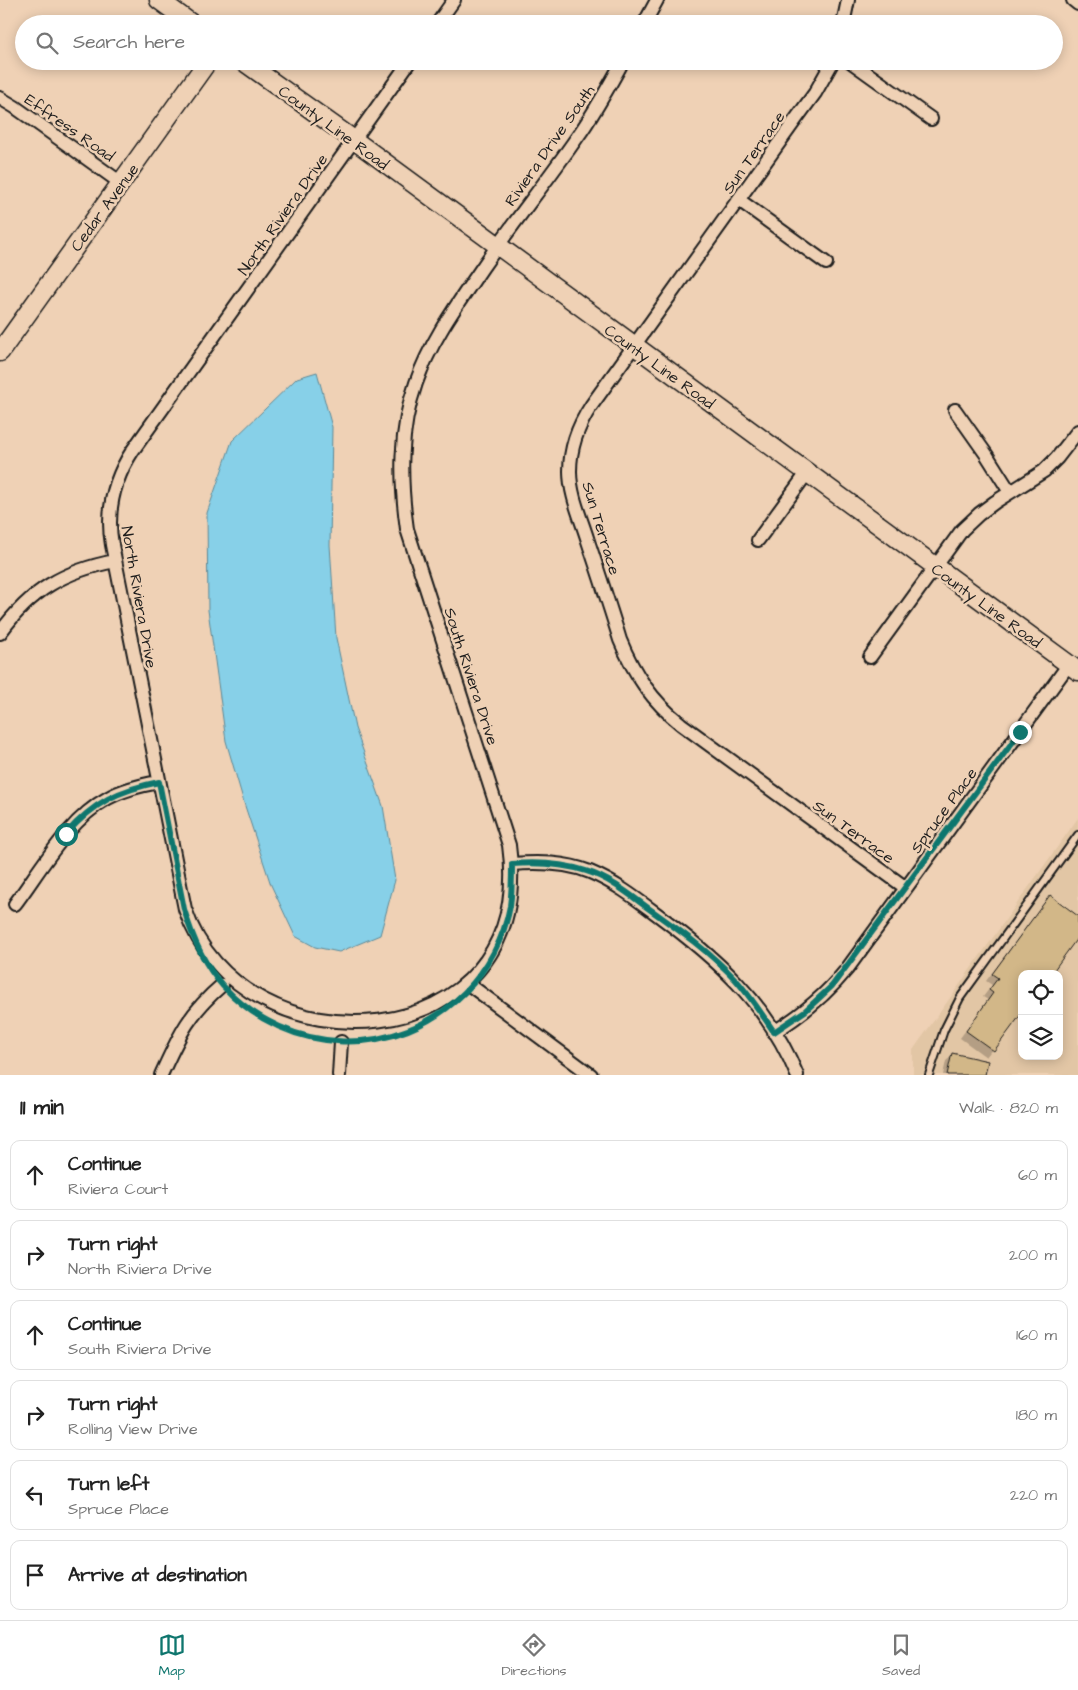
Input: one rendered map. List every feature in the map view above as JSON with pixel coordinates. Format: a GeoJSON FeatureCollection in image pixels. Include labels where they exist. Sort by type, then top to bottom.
{"type":"FeatureCollection","features":[{"type":"Feature","properties":{"kind":"street"},"geometry":{"type":"LineString","coordinates":[[159,0],[180,15]]}},
{"type":"Feature","properties":{"kind":"street"},"geometry":{"type":"LineString","coordinates":[[443,15],[454,0]]}},
{"type":"Feature","properties":{"kind":"street"},"geometry":{"type":"LineString","coordinates":[[649,15],[657,0]]}},
{"type":"Feature","properties":{"kind":"street"},"geometry":{"type":"LineString","coordinates":[[845,15],[848,0]]}},
{"type":"Feature","properties":{"kind":"street"},"geometry":{"type":"LineString","coordinates":[[1073,0],[1078,4]]}},
{"type":"Feature","properties":{"kind":"street","name":"Cedar Avenue"},"geometry":{"type":"LineString","coordinates":[[0,352],[202,70]]}},
{"type":"Feature","properties":{"kind":"street","name":"County Line Road"},"geometry":{"type":"LineString","coordinates":[[256,70],[354,140],[1074,668]]}},
{"type":"Feature","properties":{"kind":"street","name":"North Riviera Drive"},"geometry":{"type":"LineString","coordinates":[[232,995],[208,966],[189,928],[110,536],[112,499],[116,482],[124,464],[404,70]]}},
{"type":"Feature","properties":{"kind":"street","name":"Riviera Drive South"},"geometry":{"type":"LineString","coordinates":[[498,246],[578,137],[619,70]]}},
{"type":"Feature","properties":{"kind":"street","name":"Sun Terrace"},"geometry":{"type":"LineString","coordinates":[[828,70],[815,93],[582,420],[571,453],[570,471],[575,502],[620,640],[629,662],[653,698],[668,714],[906,888]]}},
{"type":"Feature","properties":{"kind":"street"},"geometry":{"type":"LineString","coordinates":[[863,70],[931,119]]}},
{"type":"Feature","properties":{"kind":"street","name":"Effress Road"},"geometry":{"type":"LineString","coordinates":[[0,98],[121,183]]}},
{"type":"Feature","properties":{"kind":"street"},"geometry":{"type":"LineString","coordinates":[[738,200],[826,264]]}},
{"type":"Feature","properties":{"kind":"street","name":"South Riviera Drive"},"geometry":{"type":"LineString","coordinates":[[429,1020],[452,1003],[470,986],[484,969],[495,949],[504,929],[509,907],[512,886],[512,864],[504,826],[407,529],[402,496],[403,439],[415,383],[426,357],[439,331],[498,246]]}},
{"type":"Feature","properties":{"kind":"street"},"geometry":{"type":"LineString","coordinates":[[955,410],[1010,492]]}},
{"type":"Feature","properties":{"kind":"street"},"geometry":{"type":"LineString","coordinates":[[870,657],[935,566],[971,521],[995,502],[1044,471],[1078,431]]}},
{"type":"Feature","properties":{"kind":"street"},"geometry":{"type":"LineString","coordinates":[[758,540],[807,473]]}},
{"type":"Feature","properties":{"kind":"street"},"geometry":{"type":"LineString","coordinates":[[0,633],[19,609],[52,582],[87,567],[115,561]]}},
{"type":"Feature","properties":{"kind":"street","name":"Spruce Place"},"geometry":{"type":"LineString","coordinates":[[774,1032],[808,1008],[832,986],[1074,668]]}},
{"type":"Feature","properties":{"kind":"street"},"geometry":{"type":"LineString","coordinates":[[15,904],[66,834],[92,808],[125,790],[159,782]]}},
{"type":"Feature","properties":{"kind":"street"},"geometry":{"type":"LineString","coordinates":[[512,864],[547,863],[568,866],[608,880],[686,936],[714,958],[746,992],[774,1032],[797,1075]]}},
{"type":"Feature","properties":{"kind":"street"},"geometry":{"type":"LineString","coordinates":[[160,1075],[187,1021],[198,1006],[222,985]]}},
{"type":"Feature","properties":{"kind":"street"},"geometry":{"type":"LineString","coordinates":[[470,986],[591,1075]]}},
{"type":"Feature","properties":{"kind":"street"},"geometry":{"type":"LineString","coordinates":[[328,1040],[341,1042],[355,1041]]}},
{"type":"Feature","properties":{"kind":"street"},"geometry":{"type":"LineString","coordinates":[[339,1075],[341,1042]]}},
{"type":"Feature","properties":{"kind":"lane"},"geometry":{"type":"LineString","coordinates":[[929,1075],[944,1030],[960,998],[1078,835]]}},
{"type":"Feature","properties":{"kind":"shaded area"},"geometry":{"type":"Polygon","coordinates":[[[1078,818],[1078,1075],[913,1075],[913,1050],[1078,818]]]}},
{"type":"Feature","properties":{"kind":"water"},"geometry":{"type":"Polygon","coordinates":[[[317,372],[332,427],[330,545],[336,638],[355,728],[383,806],[395,880],[380,935],[339,952],[315,947],[295,936],[271,885],[226,741],[208,610],[207,513],[232,441],[297,378],[317,372]]]}},
{"type":"Feature","properties":{"kind":"building"},"geometry":{"type":"Polygon","coordinates":[[[1050,895],[1078,916],[1078,937],[1054,970],[1018,970],[1018,1018],[994,1051],[966,1031],[993,993],[989,990],[998,978],[992,974],[1050,895]]]}},
{"type":"Feature","properties":{"kind":"building"},"geometry":{"type":"Polygon","coordinates":[[[952,1053],[988,1061],[985,1075],[947,1075],[952,1053]]]}},
{"type":"Feature","properties":{"kind":"route"},"geometry":{"type":"LineString","coordinates":[[66,834],[92,808],[108,798],[125,790],[159,782],[184,909],[189,928],[202,957],[222,985],[236,1000],[255,1014],[296,1034],[321,1040],[341,1042],[382,1038],[404,1032],[442,1012],[458,999],[484,969],[504,929],[512,886],[512,864],[528,863],[568,866],[608,880],[625,891],[714,958],[756,1004],[774,1032],[815,1003],[847,969],[1020,732]]}}]}
